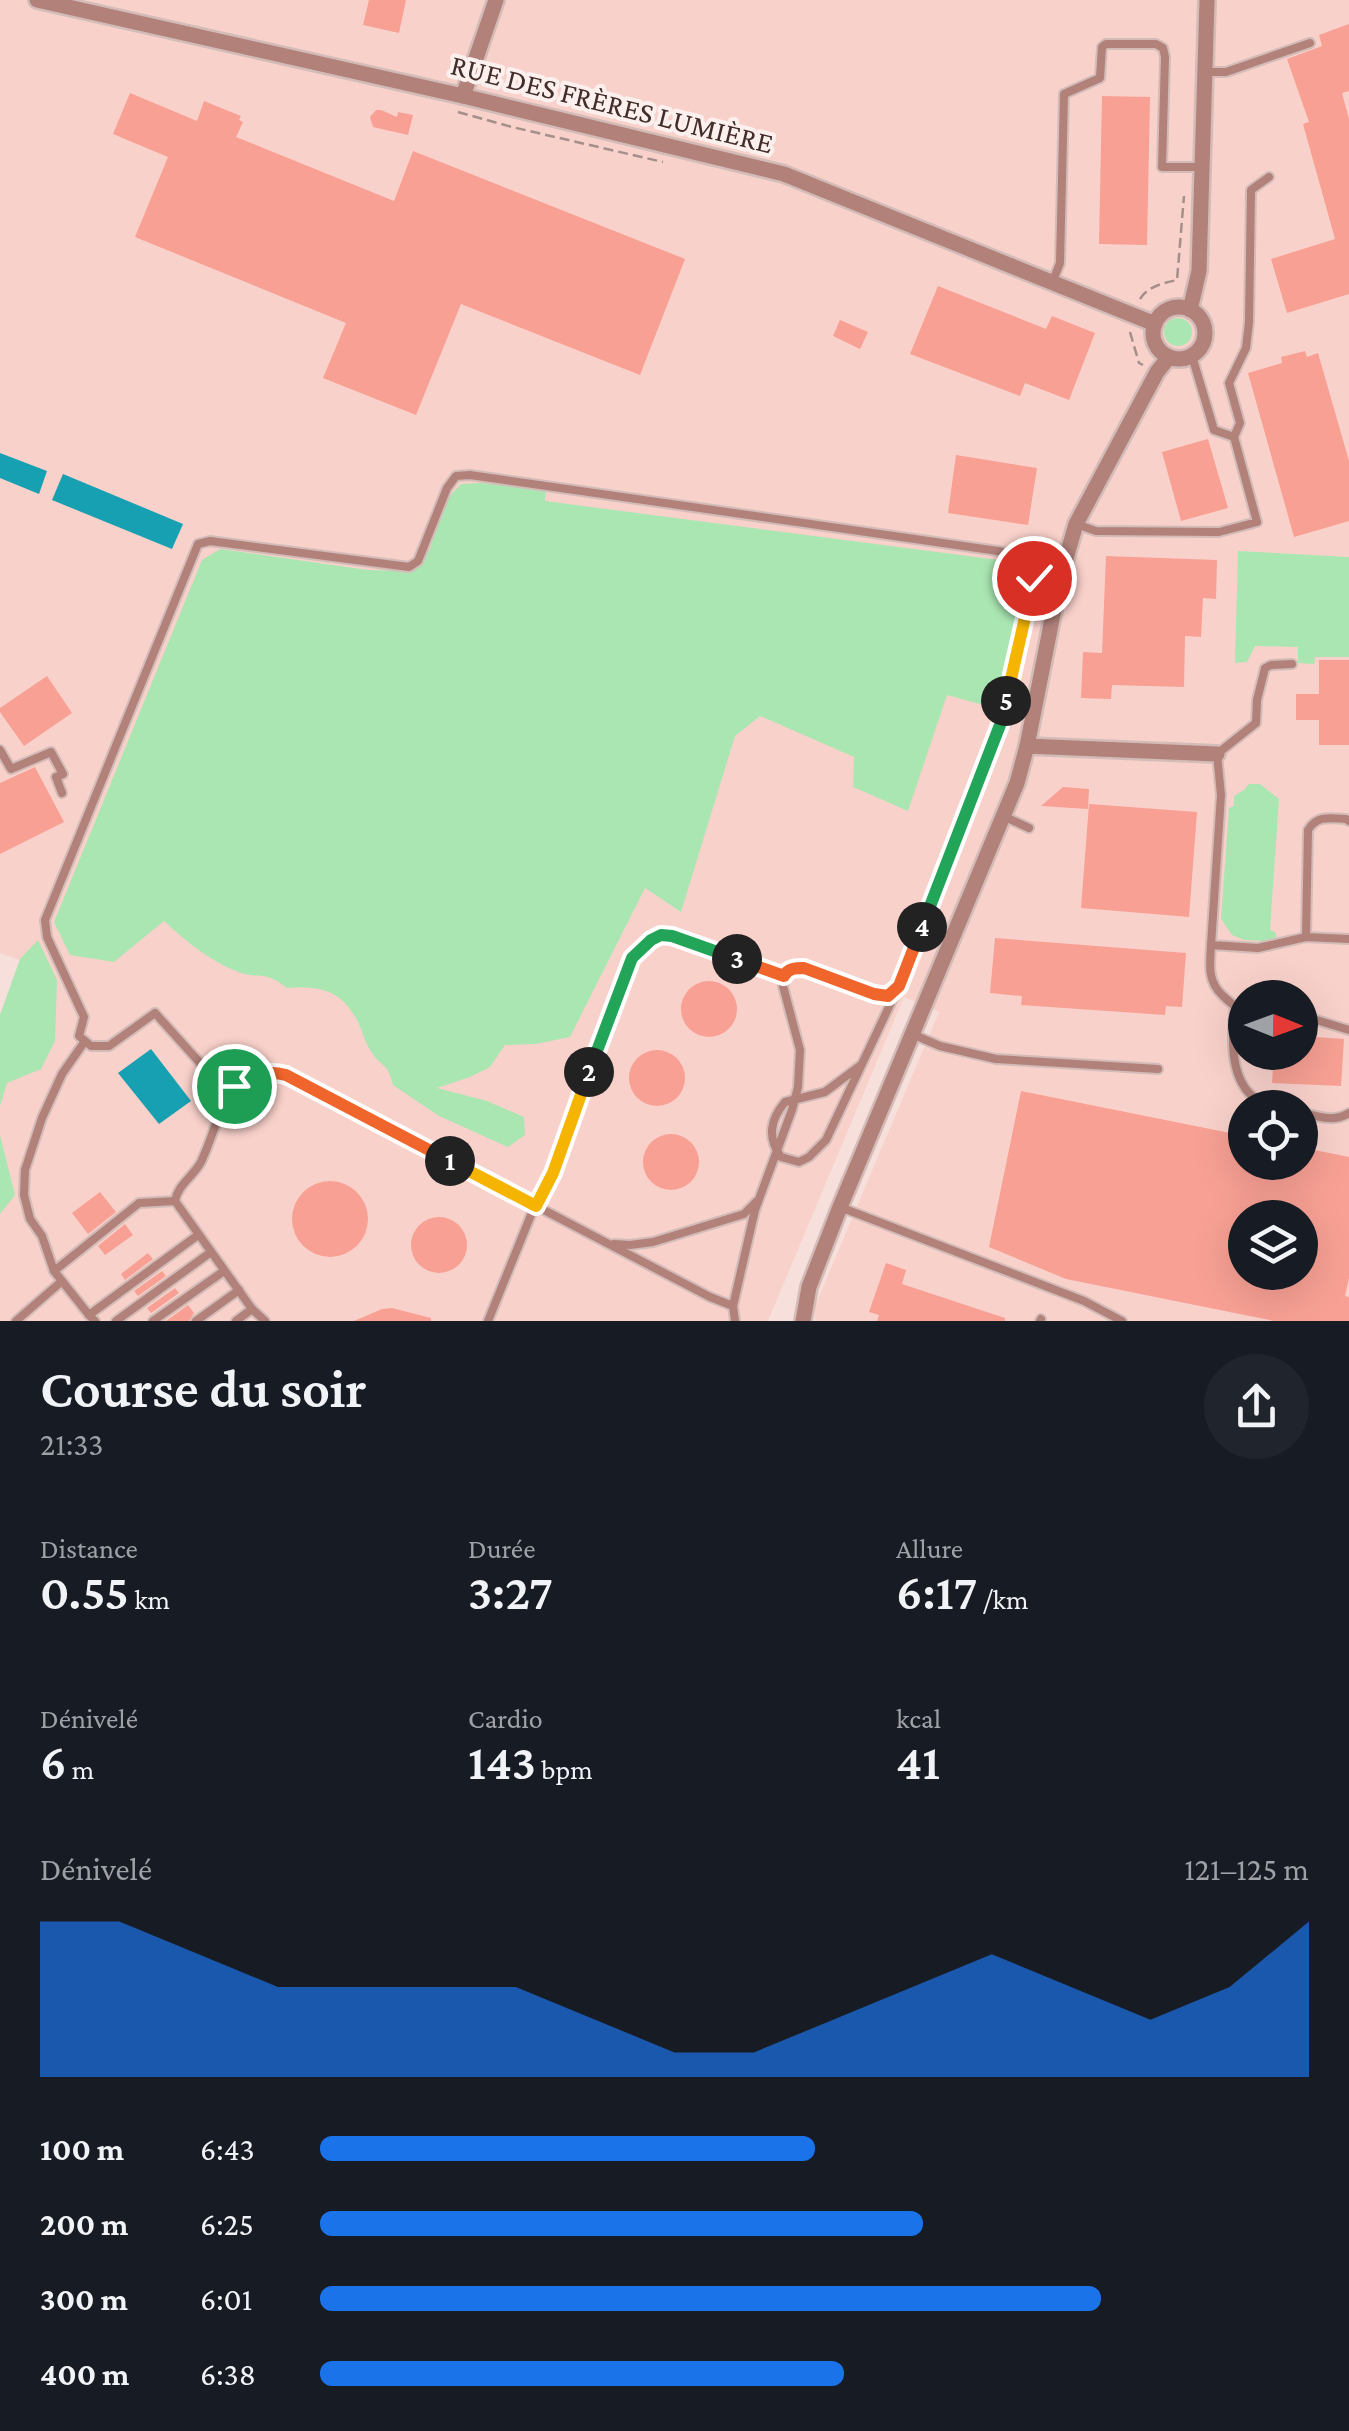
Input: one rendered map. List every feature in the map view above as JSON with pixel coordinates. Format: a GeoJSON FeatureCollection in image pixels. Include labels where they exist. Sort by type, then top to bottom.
{"type":"FeatureCollection","features":[{"type":"Feature","properties":{"kind":"street","name":"RUE DES FRÈRES LUMIÈRE"},"geometry":{"type":"LineString","coordinates":[[37,0],[460,104],[784,174],[1155,324]]}},
{"type":"Feature","properties":{"kind":"street"},"geometry":{"type":"LineString","coordinates":[[460,104],[496,0]]}},
{"type":"Feature","properties":{"kind":"street"},"geometry":{"type":"LineString","coordinates":[[1190,310],[1199,271],[1208,0]]}},
{"type":"Feature","properties":{"kind":"street"},"geometry":{"type":"LineString","coordinates":[[1173,308],[1190,310],[1205,328],[1203,344],[1192,356],[1177,359],[1163,354],[1156,344],[1155,324],[1173,308]]}},
{"type":"Feature","properties":{"kind":"street"},"geometry":{"type":"LineString","coordinates":[[803,1321],[809,1288],[840,1207],[1016,783],[1060,579],[1076,524],[1157,372],[1169,357]]}},
{"type":"Feature","properties":{"kind":"street"},"geometry":{"type":"LineString","coordinates":[[1026,746],[1217,754]]}},
{"type":"Feature","properties":{"kind":"lane"},"geometry":{"type":"LineString","coordinates":[[1205,72],[1226,72],[1310,43]]}},
{"type":"Feature","properties":{"kind":"lane"},"geometry":{"type":"LineString","coordinates":[[1052,282],[1060,263],[1064,94],[1100,78],[1102,46],[1156,44],[1163,48],[1162,166],[1202,168]]}},
{"type":"Feature","properties":{"kind":"lane"},"geometry":{"type":"LineString","coordinates":[[1076,524],[1096,531],[1219,532],[1258,522],[1234,437],[1240,423],[1229,383],[1246,348],[1252,190],[1269,177]]}},
{"type":"Feature","properties":{"kind":"lane"},"geometry":{"type":"LineString","coordinates":[[1192,356],[1214,430],[1234,437]]}},
{"type":"Feature","properties":{"kind":"lane"},"geometry":{"type":"LineString","coordinates":[[229,1094],[156,1013],[109,1046],[91,1046],[79,1036],[84,1017],[48,937],[45,920],[198,544],[210,540],[409,567],[418,561],[447,488],[456,476],[470,474],[998,551],[1025,556],[1034,566],[1000,725],[899,986],[826,1140],[799,1162],[777,1152],[771,1123],[785,1102],[825,1092],[861,1065]]}},
{"type":"Feature","properties":{"kind":"lane"},"geometry":{"type":"LineString","coordinates":[[1228,1001],[1214,988],[1209,976],[1221,804],[1217,754],[1256,724],[1265,668],[1271,664],[1292,664]]}},
{"type":"Feature","properties":{"kind":"lane"},"geometry":{"type":"LineString","coordinates":[[0,750],[11,769],[50,752],[63,774],[56,777],[62,793]]}},
{"type":"Feature","properties":{"kind":"lane"},"geometry":{"type":"LineString","coordinates":[[1003,816],[1028,828]]}},
{"type":"Feature","properties":{"kind":"lane"},"geometry":{"type":"LineString","coordinates":[[1306,938],[1308,830],[1318,818],[1349,821]]}},
{"type":"Feature","properties":{"kind":"lane"},"geometry":{"type":"LineString","coordinates":[[488,1321],[553,1173],[622,981],[641,947],[661,935],[672,936],[784,976]]}},
{"type":"Feature","properties":{"kind":"lane"},"geometry":{"type":"LineString","coordinates":[[1211,945],[1258,948],[1306,938],[1349,940]]}},
{"type":"Feature","properties":{"kind":"lane"},"geometry":{"type":"LineString","coordinates":[[735,1321],[733,1306],[759,1198],[795,1100],[800,1068],[800,1050],[783,986],[784,976],[794,968],[804,968],[888,996],[899,986]]}},
{"type":"Feature","properties":{"kind":"lane"},"geometry":{"type":"LineString","coordinates":[[1318,1021],[1349,1030]]}},
{"type":"Feature","properties":{"kind":"lane"},"geometry":{"type":"LineString","coordinates":[[912,1034],[940,1046],[996,1059],[1158,1070]]}},
{"type":"Feature","properties":{"kind":"lane"},"geometry":{"type":"LineString","coordinates":[[86,1042],[62,1074],[25,1170],[24,1194],[30,1218],[42,1236],[54,1271],[92,1318],[198,1234]]}},
{"type":"Feature","properties":{"kind":"lane"},"geometry":{"type":"LineString","coordinates":[[265,1321],[252,1309],[175,1202],[177,1190],[198,1168],[234,1086],[246,1078],[272,1072],[286,1075],[733,1306]]}},
{"type":"Feature","properties":{"kind":"lane"},"geometry":{"type":"LineString","coordinates":[[1318,1117],[1340,1118],[1349,1113]]}},
{"type":"Feature","properties":{"kind":"lane"},"geometry":{"type":"LineString","coordinates":[[610,1243],[653,1242],[744,1214],[759,1198]]}},
{"type":"Feature","properties":{"kind":"lane"},"geometry":{"type":"LineString","coordinates":[[54,1271],[139,1203],[175,1202]]}},
{"type":"Feature","properties":{"kind":"lane"},"geometry":{"type":"LineString","coordinates":[[840,1207],[1084,1301],[1122,1321]]}},
{"type":"Feature","properties":{"kind":"lane"},"geometry":{"type":"LineString","coordinates":[[116,1321],[210,1252]]}},
{"type":"Feature","properties":{"kind":"lane"},"geometry":{"type":"LineString","coordinates":[[154,1321],[224,1271]]}},
{"type":"Feature","properties":{"kind":"lane"},"geometry":{"type":"LineString","coordinates":[[16,1321],[62,1280]]}},
{"type":"Feature","properties":{"kind":"lane"},"geometry":{"type":"LineString","coordinates":[[196,1321],[238,1290]]}},
{"type":"Feature","properties":{"kind":"lane"},"geometry":{"type":"LineString","coordinates":[[236,1321],[252,1309]]}},
{"type":"Feature","properties":{"kind":"path","name":"RUE DES FRÈRES LUMIÈRE"},"geometry":{"type":"LineString","coordinates":[[460,104],[670,164]]}},
{"type":"Feature","properties":{"kind":"path"},"geometry":{"type":"LineString","coordinates":[[1128,330],[1138,363]]}},
{"type":"Feature","properties":{"kind":"shaded area"},"geometry":{"type":"Polygon","coordinates":[[[0,0],[1349,0],[1349,1321],[815,1321],[815,1306],[939,1012],[904,997],[768,1321],[0,1321],[0,1015],[20,960],[0,953],[0,0]]]}},
{"type":"Feature","properties":{"kind":"green space"},"geometry":{"type":"Polygon","coordinates":[[[1178,318],[1188,322],[1192,332],[1188,342],[1178,346],[1168,342],[1164,332],[1168,322],[1178,318]]]}},
{"type":"Feature","properties":{"kind":"green space"},"geometry":{"type":"Polygon","coordinates":[[[461,484],[546,490],[545,501],[1014,562],[1025,576],[998,709],[947,695],[908,811],[853,787],[854,757],[760,716],[735,736],[681,912],[645,888],[570,1037],[505,1045],[490,1067],[437,1088],[487,1101],[524,1117],[525,1135],[508,1147],[439,1116],[393,1085],[346,1004],[330,992],[287,988],[272,978],[226,967],[164,921],[114,962],[70,955],[54,922],[202,560],[220,549],[368,570],[414,571],[430,549],[445,501],[461,484]]]}},
{"type":"Feature","properties":{"kind":"green space"},"geometry":{"type":"Polygon","coordinates":[[[1238,551],[1349,557],[1349,657],[1315,657],[1314,664],[1298,663],[1298,647],[1255,646],[1247,662],[1235,663],[1238,551]]]}},
{"type":"Feature","properties":{"kind":"green space"},"geometry":{"type":"Polygon","coordinates":[[[1249,784],[1260,784],[1279,799],[1270,930],[1277,937],[1265,941],[1232,935],[1221,919],[1229,808],[1234,806],[1234,796],[1249,784]]]}},
{"type":"Feature","properties":{"kind":"green space"},"geometry":{"type":"Polygon","coordinates":[[[38,940],[57,980],[55,1041],[41,1069],[7,1083],[0,1106],[0,1015],[20,959],[38,940]]]}},
{"type":"Feature","properties":{"kind":"green space"},"geometry":{"type":"Polygon","coordinates":[[[0,1135],[15,1195],[0,1214],[0,1135]]]}},
{"type":"Feature","properties":{"kind":"water"},"geometry":{"type":"Polygon","coordinates":[[[0,453],[47,471],[39,494],[0,478],[0,453]]]}},
{"type":"Feature","properties":{"kind":"water"},"geometry":{"type":"Polygon","coordinates":[[[63,474],[183,524],[172,549],[52,500],[63,474]]]}},
{"type":"Feature","properties":{"kind":"water"},"geometry":{"type":"Polygon","coordinates":[[[151,1049],[191,1101],[159,1124],[118,1073],[151,1049]]]}},
{"type":"Feature","properties":{"kind":"building"},"geometry":{"type":"Polygon","coordinates":[[[369,0],[406,0],[399,33],[363,25],[369,0]]]}},
{"type":"Feature","properties":{"kind":"building"},"geometry":{"type":"Polygon","coordinates":[[[1349,24],[1349,91],[1342,93],[1349,119],[1349,294],[1287,313],[1271,259],[1335,239],[1303,124],[1309,122],[1287,59],[1322,46],[1319,35],[1349,24]]]}},
{"type":"Feature","properties":{"kind":"building"},"geometry":{"type":"Polygon","coordinates":[[[130,93],[197,121],[204,101],[241,116],[239,120],[243,122],[236,137],[394,201],[413,151],[685,259],[640,375],[461,304],[416,415],[323,378],[346,323],[135,237],[168,157],[113,134],[130,93]]]}},
{"type":"Feature","properties":{"kind":"building"},"geometry":{"type":"Polygon","coordinates":[[[1102,96],[1150,97],[1147,245],[1099,244],[1102,96]]]}},
{"type":"Feature","properties":{"kind":"building"},"geometry":{"type":"Polygon","coordinates":[[[376,110],[397,117],[398,112],[413,115],[408,135],[373,127],[370,117],[376,110]]]}},
{"type":"Feature","properties":{"kind":"building"},"geometry":{"type":"Polygon","coordinates":[[[938,286],[1046,329],[1052,316],[1095,333],[1069,400],[1025,383],[1020,396],[910,354],[938,286]]]}},
{"type":"Feature","properties":{"kind":"building"},"geometry":{"type":"Polygon","coordinates":[[[840,320],[868,332],[860,349],[833,336],[840,320]]]}},
{"type":"Feature","properties":{"kind":"building"},"geometry":{"type":"Polygon","coordinates":[[[1305,351],[1307,357],[1318,353],[1349,461],[1349,521],[1294,537],[1248,373],[1282,363],[1281,357],[1305,351]]]}},
{"type":"Feature","properties":{"kind":"building"},"geometry":{"type":"Polygon","coordinates":[[[1208,439],[1228,508],[1181,521],[1162,452],[1208,439]]]}},
{"type":"Feature","properties":{"kind":"building"},"geometry":{"type":"Polygon","coordinates":[[[956,455],[1037,468],[1028,525],[948,513],[956,455]]]}},
{"type":"Feature","properties":{"kind":"building"},"geometry":{"type":"Polygon","coordinates":[[[1106,556],[1217,560],[1216,599],[1203,598],[1201,637],[1185,636],[1184,687],[1112,685],[1111,699],[1081,698],[1083,652],[1102,653],[1106,556]]]}},
{"type":"Feature","properties":{"kind":"building"},"geometry":{"type":"Polygon","coordinates":[[[1319,660],[1349,660],[1349,745],[1319,745],[1319,720],[1296,720],[1296,694],[1319,694],[1319,660]]]}},
{"type":"Feature","properties":{"kind":"building"},"geometry":{"type":"Polygon","coordinates":[[[47,676],[72,713],[24,746],[0,708],[47,676]]]}},
{"type":"Feature","properties":{"kind":"building"},"geometry":{"type":"Polygon","coordinates":[[[35,767],[64,822],[0,854],[0,783],[35,767]]]}},
{"type":"Feature","properties":{"kind":"building"},"geometry":{"type":"Polygon","coordinates":[[[1063,787],[1089,789],[1088,809],[1041,806],[1063,787]]]}},
{"type":"Feature","properties":{"kind":"building"},"geometry":{"type":"Polygon","coordinates":[[[1089,804],[1197,812],[1189,917],[1081,908],[1089,804]]]}},
{"type":"Feature","properties":{"kind":"building"},"geometry":{"type":"Polygon","coordinates":[[[995,938],[1186,953],[1182,1007],[1166,1006],[1165,1015],[1021,1005],[1022,996],[990,993],[995,938]]]}},
{"type":"Feature","properties":{"kind":"building"},"geometry":{"type":"Polygon","coordinates":[[[709,981],[729,989],[737,1009],[729,1029],[709,1037],[689,1029],[681,1009],[689,989],[709,981]]]}},
{"type":"Feature","properties":{"kind":"building"},"geometry":{"type":"Polygon","coordinates":[[[1318,1037],[1344,1039],[1341,1086],[1272,1083],[1273,1070],[1318,1070],[1318,1037]]]}},
{"type":"Feature","properties":{"kind":"building"},"geometry":{"type":"Polygon","coordinates":[[[657,1050],[677,1058],[685,1078],[677,1098],[657,1106],[637,1098],[629,1078],[637,1058],[657,1050]]]}},
{"type":"Feature","properties":{"kind":"building"},"geometry":{"type":"Polygon","coordinates":[[[1021,1091],[1228,1133],[1228,1180],[1318,1180],[1318,1151],[1349,1157],[1349,1278],[1345,1296],[1349,1297],[1349,1321],[1274,1321],[1066,1279],[989,1247],[1021,1091]]]}},
{"type":"Feature","properties":{"kind":"building"},"geometry":{"type":"Polygon","coordinates":[[[671,1134],[691,1142],[699,1162],[691,1182],[671,1190],[651,1182],[643,1162],[651,1142],[671,1134]]]}},
{"type":"Feature","properties":{"kind":"building"},"geometry":{"type":"Polygon","coordinates":[[[330,1181],[357,1192],[368,1219],[357,1246],[330,1257],[303,1246],[292,1219],[303,1192],[330,1181]]]}},
{"type":"Feature","properties":{"kind":"building"},"geometry":{"type":"Polygon","coordinates":[[[100,1192],[116,1212],[88,1234],[72,1213],[100,1192]]]}},
{"type":"Feature","properties":{"kind":"building"},"geometry":{"type":"Polygon","coordinates":[[[439,1217],[459,1225],[467,1245],[459,1265],[439,1273],[419,1265],[411,1245],[419,1225],[439,1217]]]}},
{"type":"Feature","properties":{"kind":"building"},"geometry":{"type":"Polygon","coordinates":[[[125,1224],[133,1235],[105,1255],[98,1246],[125,1224]]]}},
{"type":"Feature","properties":{"kind":"building"},"geometry":{"type":"Polygon","coordinates":[[[148,1253],[153,1259],[125,1280],[121,1274],[148,1253]]]}},
{"type":"Feature","properties":{"kind":"building"},"geometry":{"type":"Polygon","coordinates":[[[886,1263],[906,1270],[902,1284],[1005,1321],[877,1321],[879,1315],[869,1312],[886,1263]]]}},
{"type":"Feature","properties":{"kind":"building"},"geometry":{"type":"Polygon","coordinates":[[[162,1271],[166,1276],[138,1296],[134,1291],[162,1271]]]}},
{"type":"Feature","properties":{"kind":"building"},"geometry":{"type":"Polygon","coordinates":[[[175,1288],[179,1293],[151,1313],[147,1308],[175,1288]]]}},
{"type":"Feature","properties":{"kind":"building"},"geometry":{"type":"Polygon","coordinates":[[[188,1305],[194,1313],[189,1321],[166,1321],[188,1305]]]}},
{"type":"Feature","properties":{"kind":"building"},"geometry":{"type":"Polygon","coordinates":[[[392,1308],[431,1318],[431,1321],[354,1321],[392,1308]]]}},
{"type":"Feature","properties":{"kind":"route"},"geometry":{"type":"LineString","coordinates":[[234,1086],[260,1074],[286,1075],[536,1206],[553,1173],[622,981],[632,958],[651,940],[661,935],[672,936],[784,976],[794,968],[804,968],[888,996],[899,986],[1000,725],[1034,578]]}}]}
